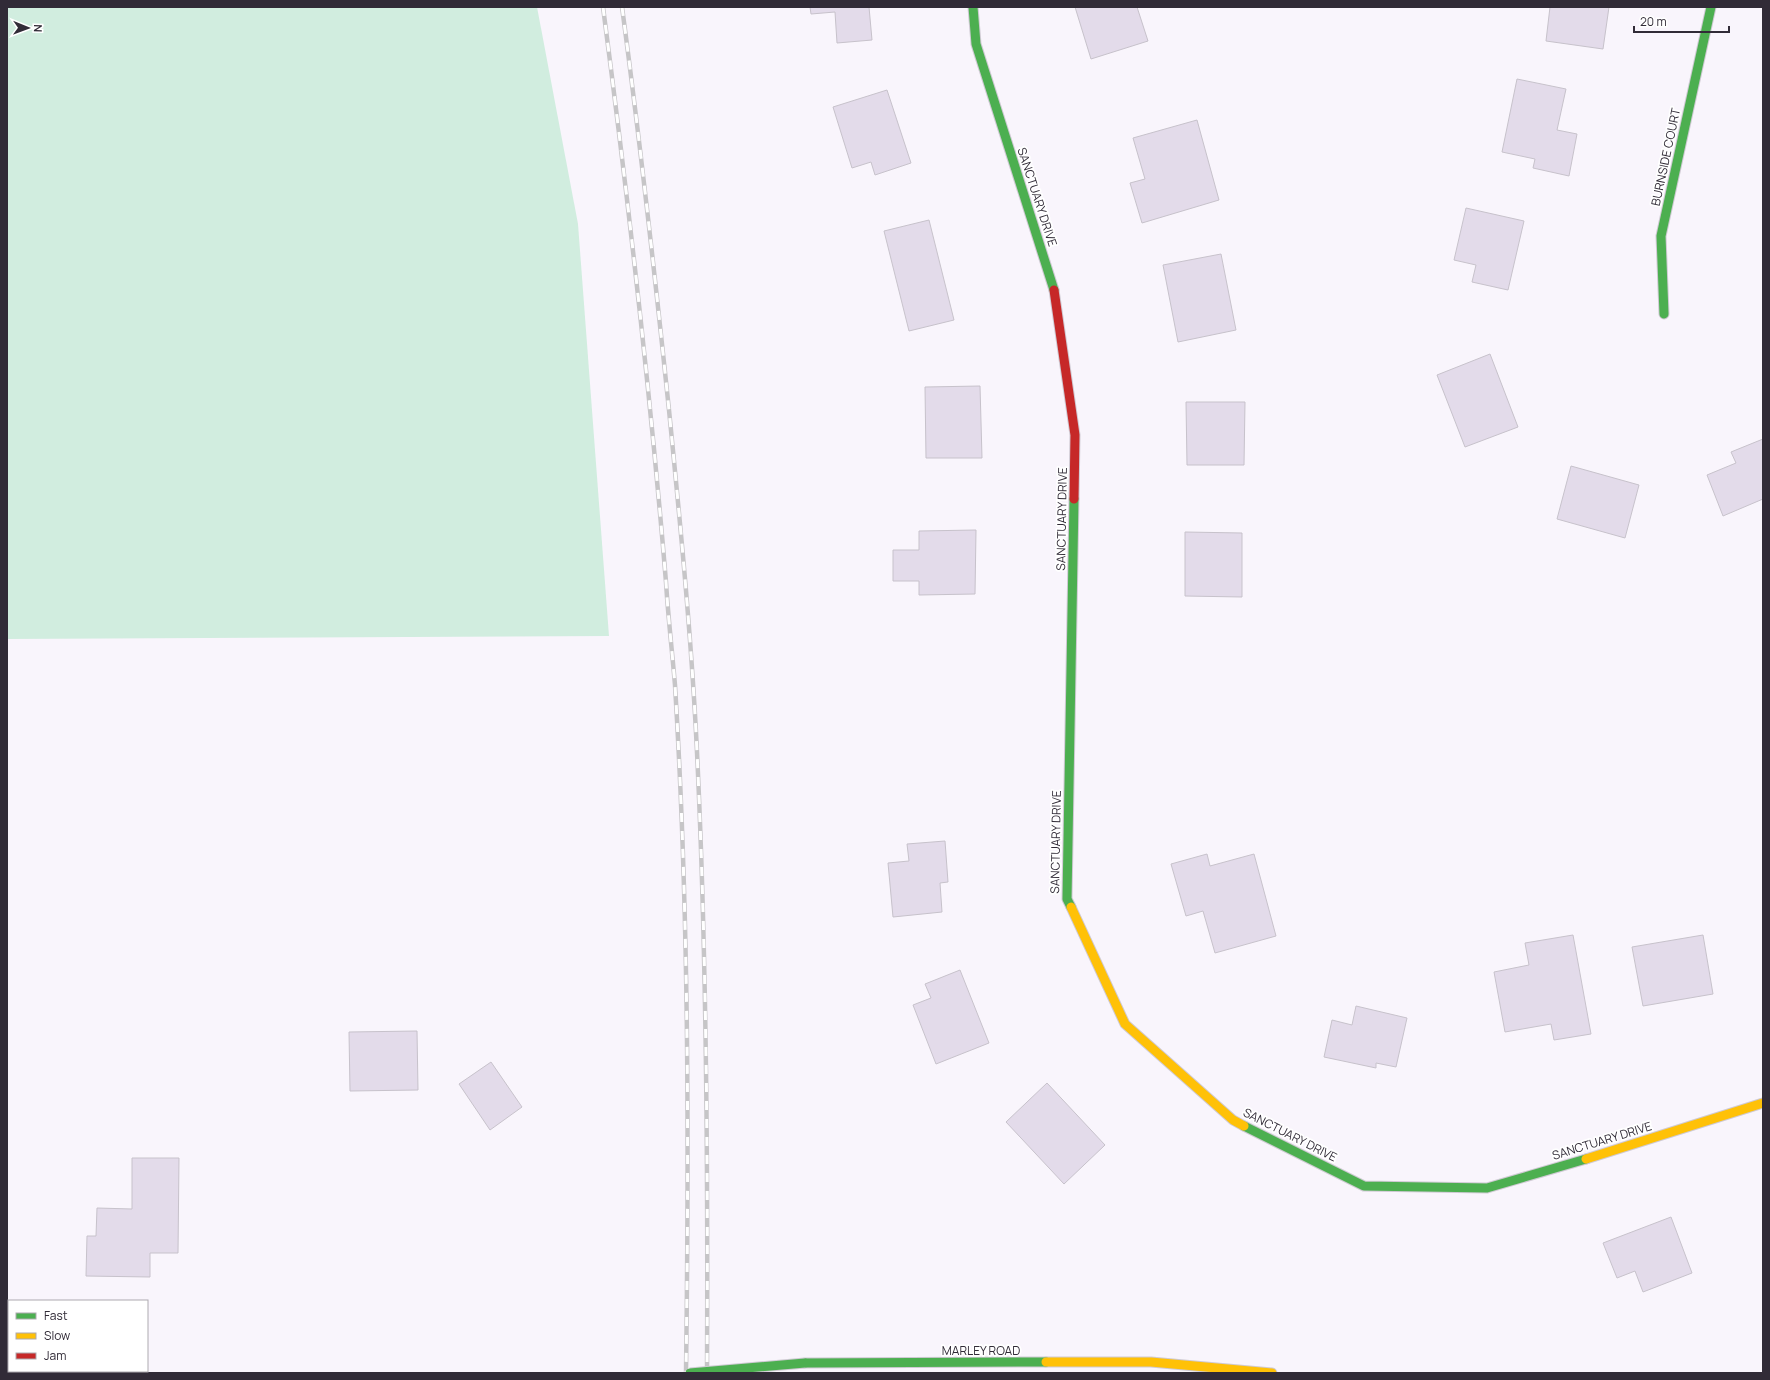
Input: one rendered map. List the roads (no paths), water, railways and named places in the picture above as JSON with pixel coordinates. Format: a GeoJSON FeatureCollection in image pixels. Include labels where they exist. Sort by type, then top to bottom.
{"type":"FeatureCollection","features":[{"type":"Feature","properties":{"kind":"street","name":"SANCTUARY DRIVE"},"geometry":{"type":"LineString","coordinates":[[973,7],[976,44],[1056,298],[1075,435],[1067,899],[1125,1024],[1233,1120],[1364,1186],[1487,1188],[1624,1148],[1763,1103]]}},
{"type":"Feature","properties":{"kind":"street","name":"BURNSIDE COURT"},"geometry":{"type":"LineString","coordinates":[[1664,314],[1661,236],[1711,7]]}},
{"type":"Feature","properties":{"kind":"street","name":"MARLEY ROAD"},"geometry":{"type":"LineString","coordinates":[[690,1373],[805,1363],[1151,1362],[1272,1373]]}},
{"type":"Feature","properties":{"kind":"railway"},"geometry":{"type":"LineString","coordinates":[[603,7],[630,222],[646,366],[675,685],[680,771],[687,1029],[688,1201],[686,1373]]}},
{"type":"Feature","properties":{"kind":"railway"},"geometry":{"type":"LineString","coordinates":[[622,7],[647,208],[669,410],[693,683],[701,849],[705,999],[707,1148],[707,1373]]}}]}
